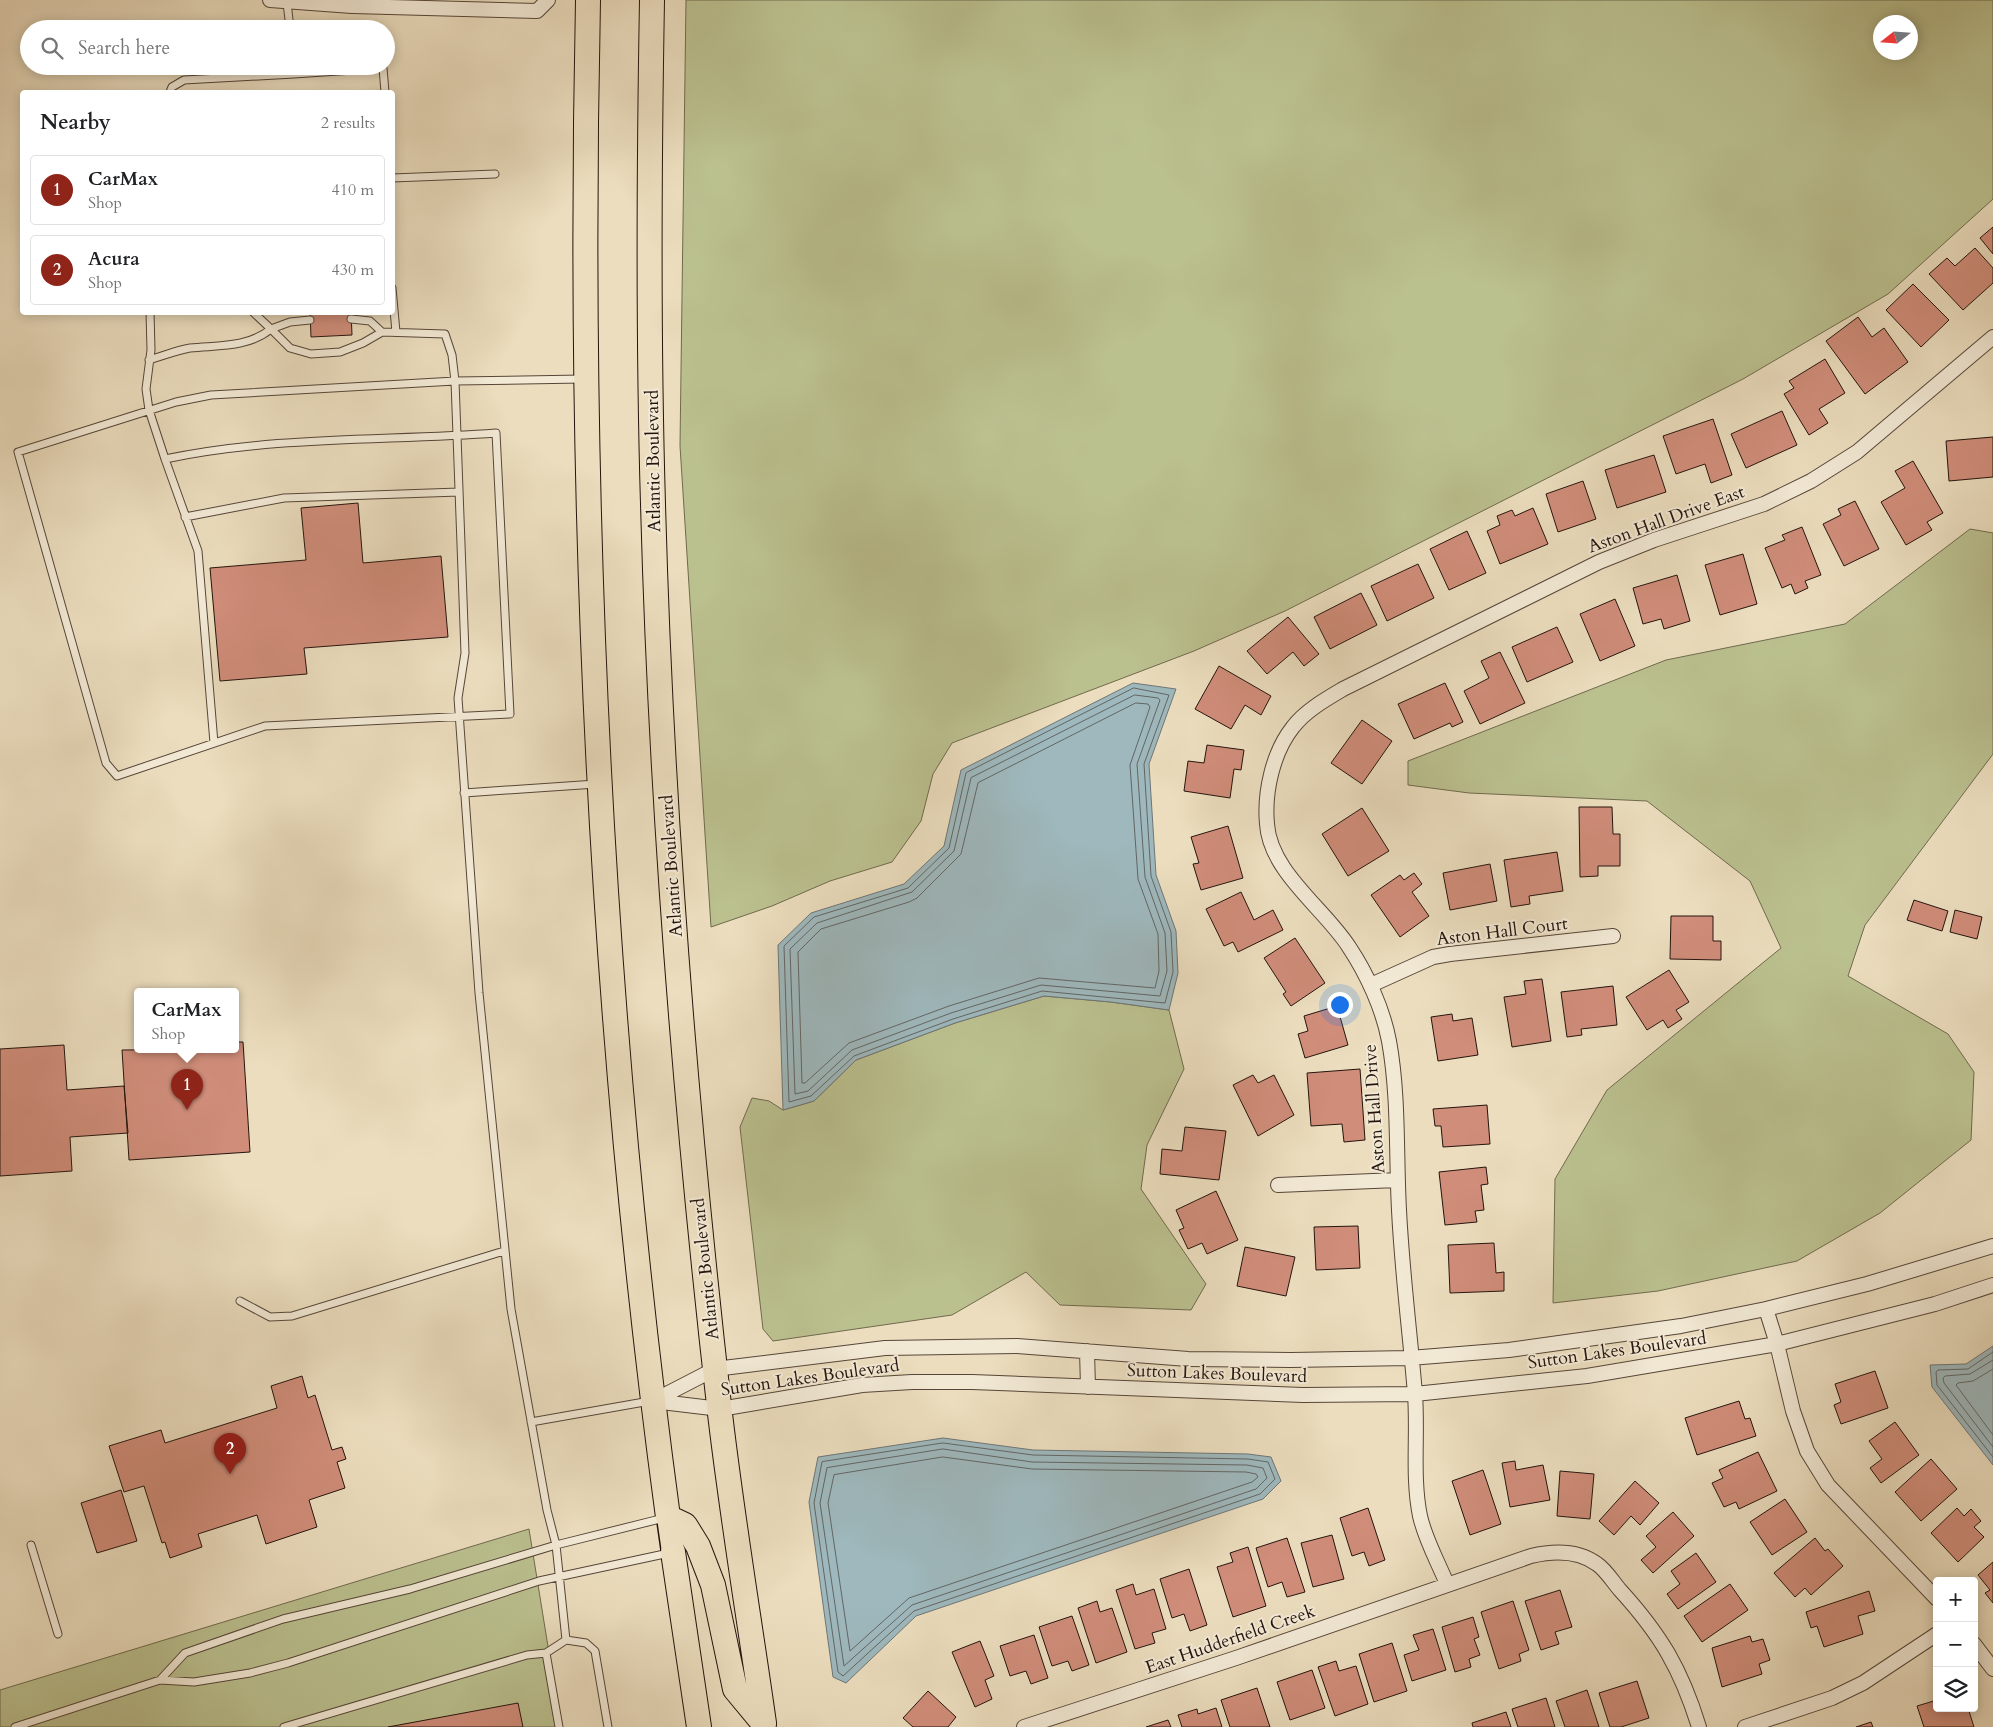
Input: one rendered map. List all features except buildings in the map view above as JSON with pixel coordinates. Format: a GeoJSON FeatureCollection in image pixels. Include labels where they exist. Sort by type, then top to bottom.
{"type":"FeatureCollection","features":[{"type":"Feature","properties":{"kind":"highway"},"geometry":{"type":"LineString","coordinates":[[588,0],[584,165],[585,379],[588,513],[600,784],[617,1029],[653,1401],[668,1517],[685,1525],[698,1546],[713,1585],[735,1689],[765,1725]]}},
{"type":"Feature","properties":{"kind":"highway","name":"Atlantic Boulevard"},"geometry":{"type":"LineString","coordinates":[[652,0],[649,164],[653,504],[660,678],[681,1023],[715,1369],[765,1725]]}},
{"type":"Feature","properties":{"kind":"highway"},"geometry":{"type":"LineString","coordinates":[[674,1552],[699,1727]]}},
{"type":"Feature","properties":{"kind":"highway"},"geometry":{"type":"LineString","coordinates":[[694,1698],[709,1727]]}},
{"type":"Feature","properties":{"kind":"main road"},"geometry":{"type":"LineString","coordinates":[[668,1517],[674,1552]]}},
{"type":"Feature","properties":{"kind":"street"},"geometry":{"type":"LineString","coordinates":[[270,0],[352,6],[537,11],[548,0]]}},
{"type":"Feature","properties":{"kind":"street","name":"Aston Hall Drive East"},"geometry":{"type":"LineString","coordinates":[[1273,768],[1293,726],[1319,704],[1343,689],[1599,562],[1654,540],[1764,504],[1811,481],[1857,452],[1990,344]]}},
{"type":"Feature","properties":{"kind":"street","name":"Aston Hall Drive"},"geometry":{"type":"LineString","coordinates":[[1273,768],[1266,805],[1267,826],[1273,847],[1288,873],[1349,946],[1371,985],[1389,1040],[1410,1358],[1415,1394],[1421,1518],[1447,1584]]}},
{"type":"Feature","properties":{"kind":"street","name":"Aston Hall Court"},"geometry":{"type":"LineString","coordinates":[[1371,985],[1434,958],[1450,954],[1613,936]]}},
{"type":"Feature","properties":{"kind":"street"},"geometry":{"type":"LineString","coordinates":[[1278,1185],[1397,1180]]}},
{"type":"Feature","properties":{"kind":"street","name":"Sutton Lakes Boulevard"},"geometry":{"type":"LineString","coordinates":[[653,1401],[715,1369],[885,1348],[1017,1346],[1188,1359],[1410,1358],[1509,1350],[1681,1326],[1766,1308],[1867,1284],[1993,1246]]}},
{"type":"Feature","properties":{"kind":"street","name":"Sutton Lakes Boulevard"},"geometry":{"type":"LineString","coordinates":[[653,1401],[720,1409],[862,1385],[912,1382],[972,1382],[1303,1395],[1415,1394],[1588,1376],[1777,1344],[1935,1304],[1993,1285]]}},
{"type":"Feature","properties":{"kind":"street"},"geometry":{"type":"LineString","coordinates":[[1766,1308],[1777,1344],[1793,1412],[1807,1451],[1828,1486],[1933,1595]]}},
{"type":"Feature","properties":{"kind":"street"},"geometry":{"type":"LineString","coordinates":[[1087,1351],[1088,1387]]}},
{"type":"Feature","properties":{"kind":"street","name":"East Hudderfield Creek"},"geometry":{"type":"LineString","coordinates":[[1024,1727],[1236,1658],[1531,1556],[1562,1552],[1578,1555],[1597,1564],[1629,1600],[1668,1650],[1688,1690],[1699,1727]]}},
{"type":"Feature","properties":{"kind":"street"},"geometry":{"type":"LineString","coordinates":[[1745,1727],[1832,1698],[1863,1683],[1933,1637]]}},
{"type":"Feature","properties":{"kind":"street"},"geometry":{"type":"LineString","coordinates":[[1978,1649],[1993,1669]]}},
{"type":"Feature","properties":{"kind":"lane"},"geometry":{"type":"LineString","coordinates":[[288,1],[289,20]]}},
{"type":"Feature","properties":{"kind":"lane"},"geometry":{"type":"LineString","coordinates":[[171,90],[172,87],[184,80],[276,75]]}},
{"type":"Feature","properties":{"kind":"lane"},"geometry":{"type":"LineString","coordinates":[[384,75],[385,90]]}},
{"type":"Feature","properties":{"kind":"lane"},"geometry":{"type":"LineString","coordinates":[[395,178],[495,174]]}},
{"type":"Feature","properties":{"kind":"lane"},"geometry":{"type":"LineString","coordinates":[[150,315],[146,389],[149,410],[198,551],[214,743]]}},
{"type":"Feature","properties":{"kind":"lane"},"geometry":{"type":"LineString","coordinates":[[256,315],[290,348],[311,354],[340,352],[363,343],[382,332],[396,332],[445,334],[452,356],[455,381],[465,653],[458,698],[478,993],[511,1309],[546,1510],[556,1545],[561,1576],[566,1640]]}},
{"type":"Feature","properties":{"kind":"lane"},"geometry":{"type":"LineString","coordinates":[[394,315],[396,332]]}},
{"type":"Feature","properties":{"kind":"lane"},"geometry":{"type":"LineString","coordinates":[[351,319],[370,321],[382,332]]}},
{"type":"Feature","properties":{"kind":"lane"},"geometry":{"type":"LineString","coordinates":[[149,360],[188,348],[243,344],[260,338],[271,329],[290,322],[310,320]]}},
{"type":"Feature","properties":{"kind":"lane"},"geometry":{"type":"LineString","coordinates":[[165,459],[260,445],[496,433],[510,714],[459,718],[265,726],[117,776],[106,763],[18,452],[149,410],[211,395],[455,381],[585,379]]}},
{"type":"Feature","properties":{"kind":"lane"},"geometry":{"type":"LineString","coordinates":[[186,517],[284,498],[459,492]]}},
{"type":"Feature","properties":{"kind":"lane"},"geometry":{"type":"LineString","coordinates":[[464,793],[600,784]]}},
{"type":"Feature","properties":{"kind":"lane"},"geometry":{"type":"LineString","coordinates":[[240,1301],[270,1317],[292,1316],[504,1251]]}},
{"type":"Feature","properties":{"kind":"lane"},"geometry":{"type":"LineString","coordinates":[[531,1422],[653,1401]]}},
{"type":"Feature","properties":{"kind":"lane"},"geometry":{"type":"LineString","coordinates":[[160,1680],[186,1653],[282,1619],[410,1589],[556,1545],[668,1517]]}},
{"type":"Feature","properties":{"kind":"lane"},"geometry":{"type":"LineString","coordinates":[[31,1545],[58,1634]]}},
{"type":"Feature","properties":{"kind":"lane"},"geometry":{"type":"LineString","coordinates":[[15,1727],[160,1680],[194,1682],[250,1673],[288,1663],[561,1576],[674,1552]]}},
{"type":"Feature","properties":{"kind":"lane"},"geometry":{"type":"LineString","coordinates":[[284,1727],[527,1655],[546,1653],[566,1640],[586,1643],[595,1651],[608,1727]]}},
{"type":"Feature","properties":{"kind":"lane"},"geometry":{"type":"LineString","coordinates":[[546,1653],[558,1727]]}},
{"type":"Feature","properties":{"kind":"green space"},"geometry":{"type":"Polygon","coordinates":[[[686,0],[1993,0],[1993,199],[1888,294],[1743,379],[1285,611],[1194,651],[952,743],[933,774],[921,821],[892,862],[830,881],[772,906],[711,927],[680,446],[686,0]]]}},
{"type":"Feature","properties":{"kind":"green space"},"geometry":{"type":"Polygon","coordinates":[[[1970,529],[1993,533],[1993,754],[1865,925],[1848,976],[1948,1034],[1974,1072],[1971,1140],[1880,1213],[1797,1261],[1658,1291],[1553,1303],[1555,1179],[1607,1090],[1781,948],[1750,881],[1647,801],[1469,793],[1408,785],[1408,761],[1666,660],[1845,624],[1970,529]]]}},
{"type":"Feature","properties":{"kind":"green space"},"geometry":{"type":"Polygon","coordinates":[[[1044,996],[1169,1010],[1184,1069],[1147,1145],[1141,1189],[1206,1284],[1191,1310],[1060,1305],[1026,1272],[952,1315],[773,1341],[763,1329],[740,1127],[752,1098],[769,1101],[783,1110],[814,1101],[856,1060],[955,1023],[1044,996]]]}},
{"type":"Feature","properties":{"kind":"green space"},"geometry":{"type":"Polygon","coordinates":[[[529,1529],[561,1727],[0,1727],[0,1690],[529,1529]]]}},
{"type":"Feature","properties":{"kind":"water"},"geometry":{"type":"Polygon","coordinates":[[[1133,683],[1176,689],[1149,764],[1156,875],[1176,931],[1178,973],[1169,1010],[1044,996],[955,1023],[856,1060],[814,1101],[783,1110],[778,945],[811,913],[904,884],[944,846],[961,770],[1133,683]]]}},
{"type":"Feature","properties":{"kind":"water"},"geometry":{"type":"Polygon","coordinates":[[[1993,1346],[1993,1465],[1932,1387],[1930,1365],[1966,1364],[1993,1346]]]}},
{"type":"Feature","properties":{"kind":"water"},"geometry":{"type":"Polygon","coordinates":[[[943,1438],[1033,1450],[1248,1454],[1271,1457],[1281,1481],[1263,1499],[916,1616],[846,1683],[833,1677],[809,1502],[818,1457],[943,1438]]]}},
{"type":"Feature","properties":{"kind":"place","name":"CarMax"},"geometry":{"type":"Point","coordinates":[187,1110]}},
{"type":"Feature","properties":{"kind":"place","name":"Acura"},"geometry":{"type":"Point","coordinates":[230,1474]}}]}
